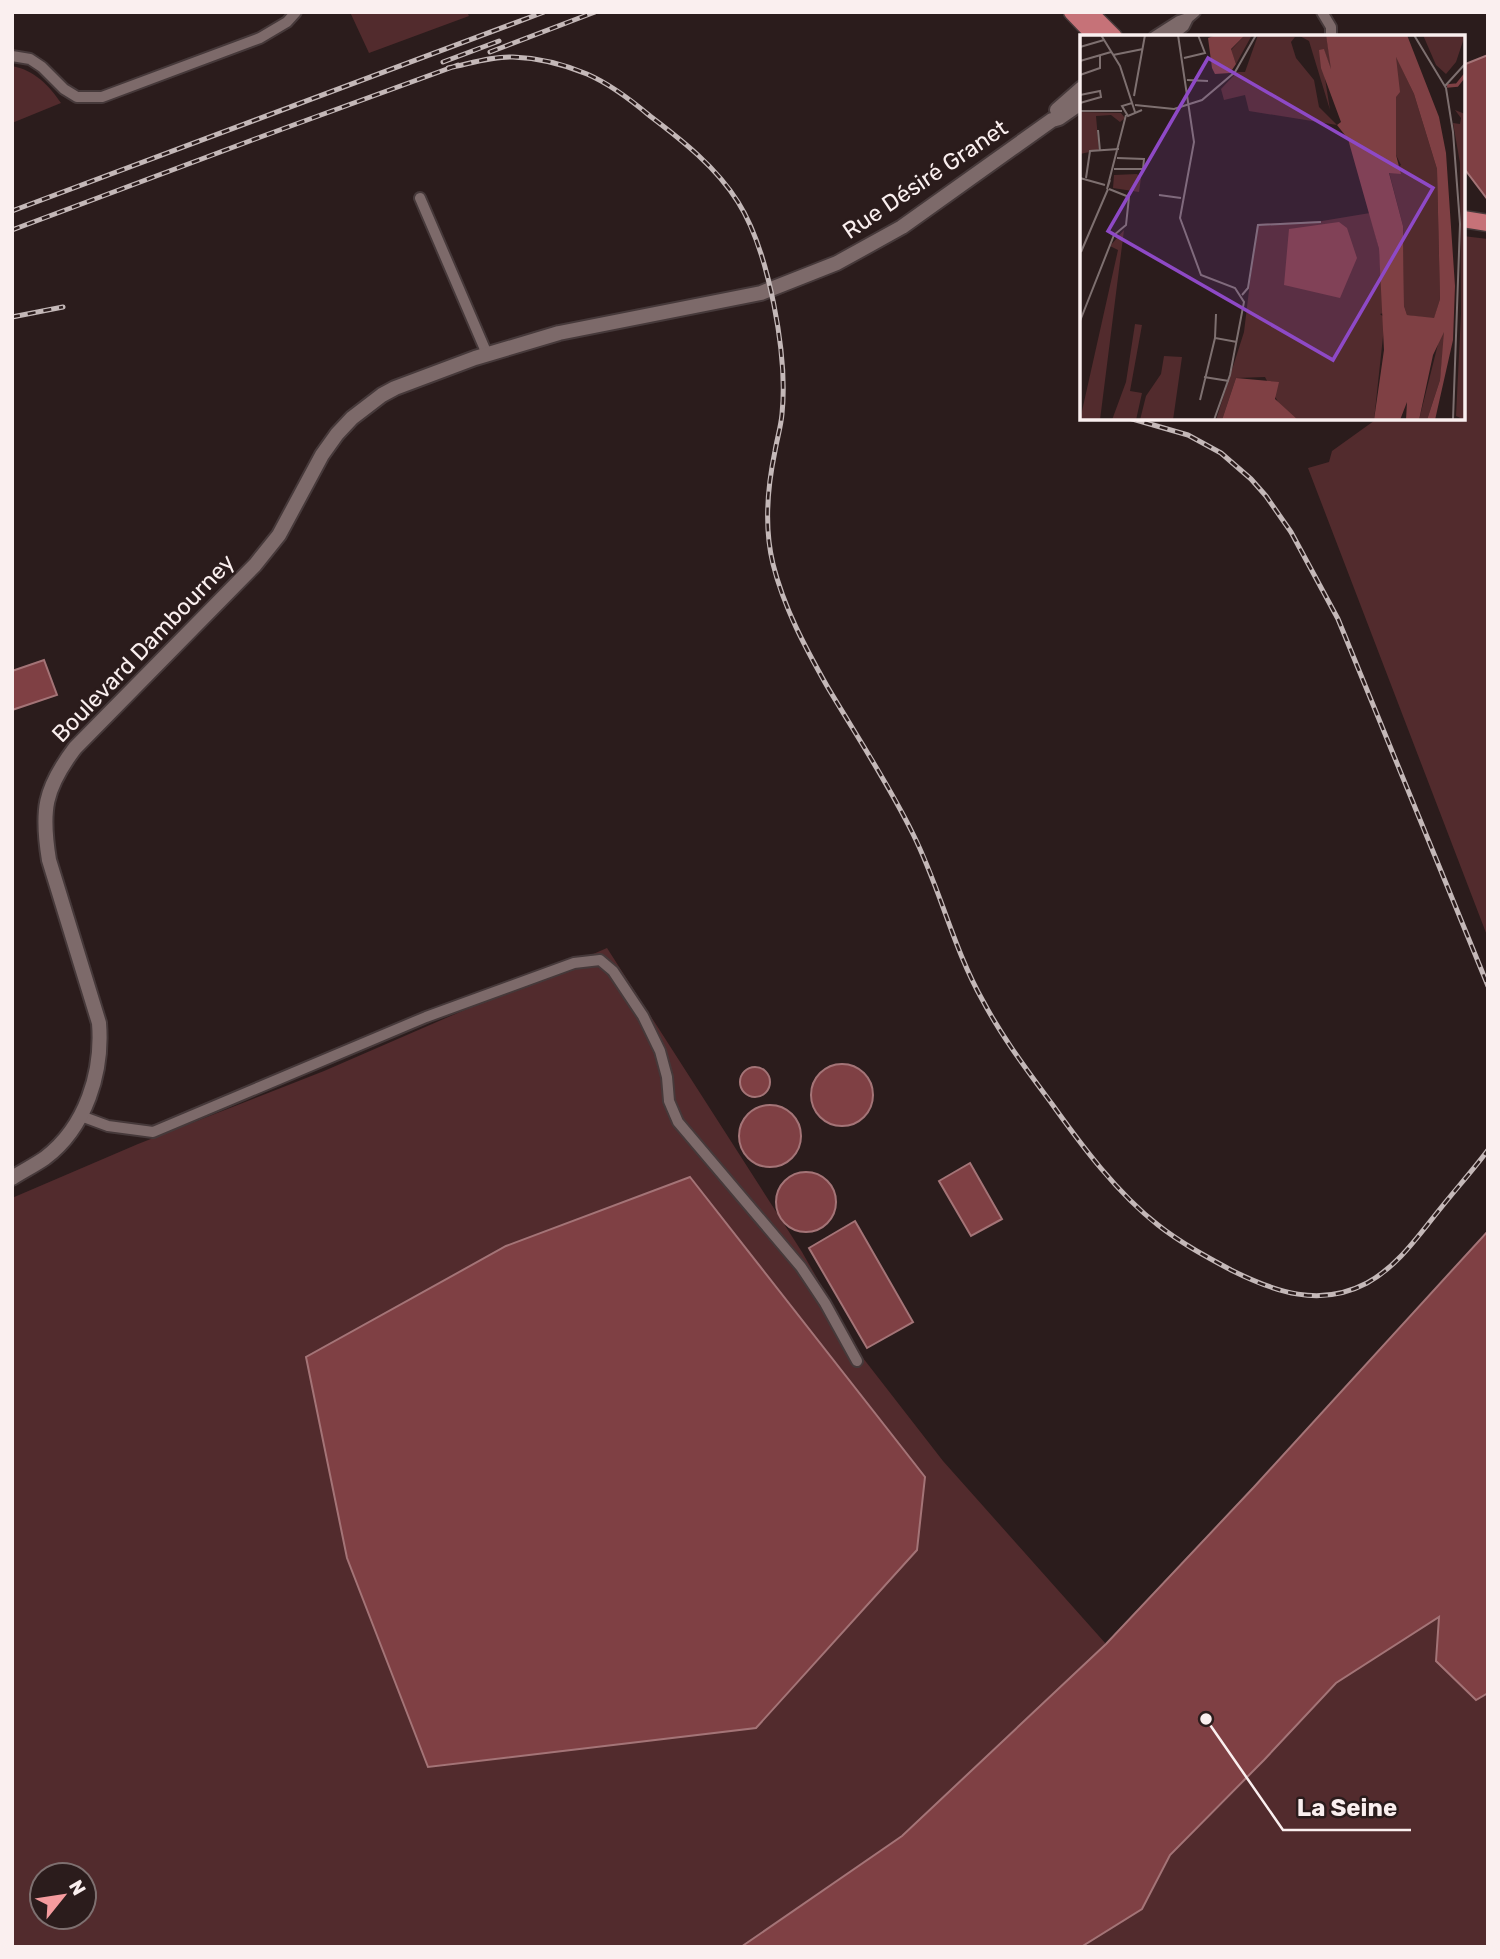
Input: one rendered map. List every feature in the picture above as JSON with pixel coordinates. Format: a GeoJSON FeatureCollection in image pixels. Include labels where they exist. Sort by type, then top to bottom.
{"type":"FeatureCollection","features":[{"type":"Feature","properties":{"kind":"main road"},"geometry":{"type":"LineString","coordinates":[[1072,12],[1094,35]]}},
{"type":"Feature","properties":{"kind":"main road"},"geometry":{"type":"LineString","coordinates":[[1089,12],[1112,35]]}},
{"type":"Feature","properties":{"kind":"main road"},"geometry":{"type":"LineString","coordinates":[[1465,209],[1488,213]]}},
{"type":"Feature","properties":{"kind":"main road"},"geometry":{"type":"LineString","coordinates":[[1465,219],[1488,223]]}},
{"type":"Feature","properties":{"kind":"street"},"geometry":{"type":"LineString","coordinates":[[12,56],[36,63],[64,89],[77,97],[102,97],[260,38],[288,22],[296,12]]}},
{"type":"Feature","properties":{"kind":"street"},"geometry":{"type":"LineString","coordinates":[[1322,12],[1331,27],[1331,35]]}},
{"type":"Feature","properties":{"kind":"street"},"geometry":{"type":"LineString","coordinates":[[1157,35],[1191,15]]}},
{"type":"Feature","properties":{"kind":"street"},"geometry":{"type":"LineString","coordinates":[[1173,35],[1184,26],[1191,15]]}},
{"type":"Feature","properties":{"kind":"street","name":"Rue Désiré Granet"},"geometry":{"type":"LineString","coordinates":[[1052,120],[1054,112],[1080,90]]}},
{"type":"Feature","properties":{"kind":"street","name":"Rue Désiré Granet"},"geometry":{"type":"LineString","coordinates":[[576,329],[761,293],[837,263],[902,227],[1052,120],[1080,103]]}},
{"type":"Feature","properties":{"kind":"street"},"geometry":{"type":"LineString","coordinates":[[420,198],[487,354]]}},
{"type":"Feature","properties":{"kind":"street","name":"Boulevard Dambourney"},"geometry":{"type":"LineString","coordinates":[[12,1178],[46,1157],[65,1139],[81,1116],[99,1064],[99,1023],[49,860],[45,836],[45,811],[58,770],[75,748],[263,555],[279,535],[322,456],[352,418],[395,388],[487,354],[576,329]]}},
{"type":"Feature","properties":{"kind":"street"},"geometry":{"type":"LineString","coordinates":[[81,1116],[108,1126],[153,1132],[426,1017],[574,963],[600,960],[613,971],[643,1016],[660,1051],[667,1077],[668,1101],[678,1122],[801,1267],[825,1303],[857,1361]]}},
{"type":"Feature","properties":{"kind":"shaded area"},"geometry":{"type":"Polygon","coordinates":[[[350,12],[467,12],[469,16],[369,53],[350,12]]]}},
{"type":"Feature","properties":{"kind":"shaded area"},"geometry":{"type":"Polygon","coordinates":[[[1488,55],[1488,200],[1465,170],[1465,64],[1488,55]]]}},
{"type":"Feature","properties":{"kind":"shaded area"},"geometry":{"type":"Polygon","coordinates":[[[12,66],[40,79],[61,103],[12,123],[12,66]]]}},
{"type":"Feature","properties":{"kind":"shaded area"},"geometry":{"type":"Polygon","coordinates":[[[1465,236],[1488,239],[1488,938],[1308,468],[1329,462],[1332,451],[1375,420],[1465,420],[1465,236]]]}},
{"type":"Feature","properties":{"kind":"shaded area"},"geometry":{"type":"Polygon","coordinates":[[[44,660],[57,695],[12,710],[12,671],[44,660]]]}},
{"type":"Feature","properties":{"kind":"shaded area"},"geometry":{"type":"Polygon","coordinates":[[[607,948],[802,1252],[863,1358],[943,1461],[1106,1644],[902,1836],[743,1947],[12,1947],[12,1198],[138,1144],[324,1071],[607,948]]]}},
{"type":"Feature","properties":{"kind":"shaded area"},"geometry":{"type":"Polygon","coordinates":[[[842,1064],[864,1073],[873,1095],[864,1117],[842,1126],[820,1117],[811,1095],[820,1073],[842,1064]]]}},
{"type":"Feature","properties":{"kind":"shaded area"},"geometry":{"type":"Polygon","coordinates":[[[755,1067],[766,1071],[770,1082],[766,1093],[755,1097],[744,1093],[740,1082],[744,1071],[755,1067]]]}},
{"type":"Feature","properties":{"kind":"shaded area"},"geometry":{"type":"Polygon","coordinates":[[[770,1105],[792,1114],[801,1136],[792,1158],[770,1167],[748,1158],[739,1136],[748,1114],[770,1105]]]}},
{"type":"Feature","properties":{"kind":"shaded area"},"geometry":{"type":"Polygon","coordinates":[[[970,1163],[1002,1219],[971,1236],[939,1181],[970,1163]]]}},
{"type":"Feature","properties":{"kind":"shaded area"},"geometry":{"type":"Polygon","coordinates":[[[806,1172],[827,1181],[836,1202],[827,1223],[806,1232],[785,1223],[776,1202],[785,1181],[806,1172]]]}},
{"type":"Feature","properties":{"kind":"shaded area"},"geometry":{"type":"Polygon","coordinates":[[[690,1177],[925,1477],[917,1550],[756,1728],[428,1767],[347,1558],[306,1357],[506,1246],[690,1177]]]}},
{"type":"Feature","properties":{"kind":"shaded area"},"geometry":{"type":"Polygon","coordinates":[[[855,1221],[913,1322],[867,1348],[809,1248],[855,1221]]]}},
{"type":"Feature","properties":{"kind":"shaded area"},"geometry":{"type":"Polygon","coordinates":[[[1488,1231],[1488,1693],[1476,1700],[1436,1661],[1439,1617],[1336,1683],[1170,1855],[1142,1909],[1081,1947],[741,1947],[902,1836],[1106,1644],[1488,1231]]]}},
{"type":"Feature","properties":{"kind":"shaded area"},"geometry":{"type":"Polygon","coordinates":[[[1440,1616],[1476,1699],[1488,1693],[1488,1947],[1081,1947],[1142,1909],[1170,1855],[1336,1683],[1440,1616]]]}},
{"type":"Feature","properties":{"kind":"railway"},"geometry":{"type":"LineString","coordinates":[[12,211],[544,12]]}},
{"type":"Feature","properties":{"kind":"railway"},"geometry":{"type":"LineString","coordinates":[[490,52],[595,12]]}},
{"type":"Feature","properties":{"kind":"railway"},"geometry":{"type":"LineString","coordinates":[[443,62],[499,41]]}},
{"type":"Feature","properties":{"kind":"railway"},"geometry":{"type":"LineString","coordinates":[[448,68],[513,57],[551,62],[587,74],[620,93],[687,145],[720,177],[738,202],[759,248],[779,334],[782,414],[770,479],[768,522],[770,550],[783,596],[819,671],[913,834],[963,960],[990,1014],[1075,1136],[1128,1198],[1175,1238],[1248,1278],[1298,1294],[1332,1295],[1367,1283],[1398,1259],[1488,1150]]}},
{"type":"Feature","properties":{"kind":"railway"},"geometry":{"type":"LineString","coordinates":[[12,230],[458,65]]}},
{"type":"Feature","properties":{"kind":"railway"},"geometry":{"type":"LineString","coordinates":[[12,317],[63,307]]}},
{"type":"Feature","properties":{"kind":"railway"},"geometry":{"type":"LineString","coordinates":[[1136,420],[1188,435],[1221,453],[1251,479],[1291,532],[1338,619],[1488,986]]}},
{"type":"Feature","properties":{"kind":"place","name":"La Seine"},"geometry":{"type":"Point","coordinates":[1206,1719]}}]}
